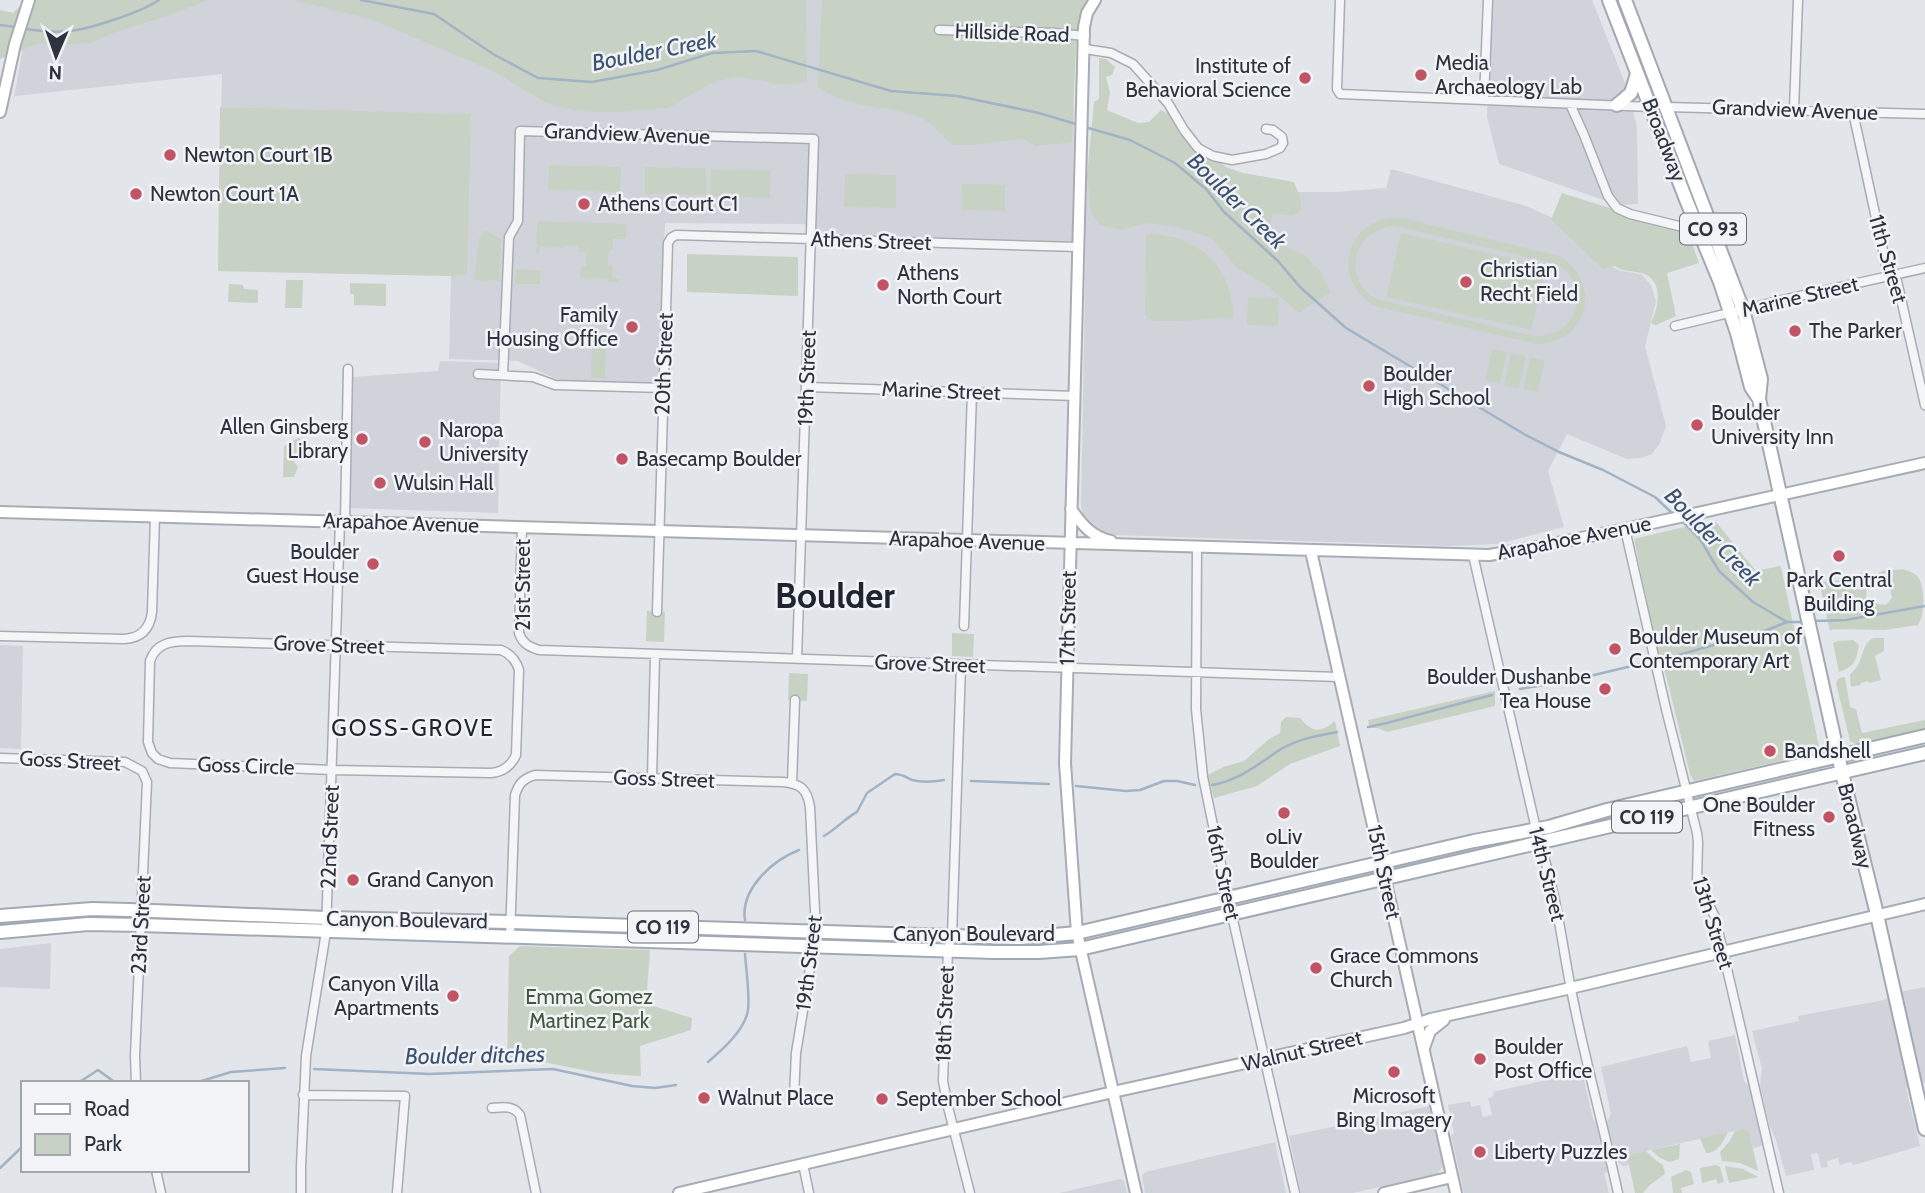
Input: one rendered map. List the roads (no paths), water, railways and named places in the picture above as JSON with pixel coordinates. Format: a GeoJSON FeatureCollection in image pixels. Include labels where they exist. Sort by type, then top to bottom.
{"type":"FeatureCollection","features":[{"type":"Feature","properties":{"kind":"main road","name":"Broadway"},"geometry":{"type":"LineString","coordinates":[[1609,0],[1699,232],[1720,282],[1737,312]]}},
{"type":"Feature","properties":{"kind":"main road","name":"Broadway"},"geometry":{"type":"LineString","coordinates":[[1625,0],[1675,131],[1737,312],[1751,387],[1759,399],[1838,756],[1925,1129]]}},
{"type":"Feature","properties":{"kind":"main road"},"geometry":{"type":"LineString","coordinates":[[1616,105],[1631,93],[1637,74]]}},
{"type":"Feature","properties":{"kind":"main road"},"geometry":{"type":"LineString","coordinates":[[1652,107],[1658,110],[1675,131]]}},
{"type":"Feature","properties":{"kind":"main road","name":"Canyon Boulevard"},"geometry":{"type":"LineString","coordinates":[[0,916],[92,909],[1020,938],[1077,933],[1474,841],[1538,836],[1607,810],[1925,736]]}},
{"type":"Feature","properties":{"kind":"main road","name":"Canyon Boulevard"},"geometry":{"type":"LineString","coordinates":[[0,932],[88,924],[1023,953],[1064,951],[1385,877],[1538,836],[1690,807],[1925,752]]}},
{"type":"Feature","properties":{"kind":"street"},"geometry":{"type":"LineString","coordinates":[[0,112],[15,44],[29,0]]}},
{"type":"Feature","properties":{"kind":"street","name":"17th Street"},"geometry":{"type":"LineString","coordinates":[[1095,0],[1085,20],[1065,763],[1077,933],[1136,1193]]}},
{"type":"Feature","properties":{"kind":"street","name":"17th Street"},"geometry":{"type":"LineString","coordinates":[[1085,36],[1102,0]]}},
{"type":"Feature","properties":{"kind":"street"},"geometry":{"type":"LineString","coordinates":[[1340,0],[1337,89],[1340,94],[1652,107]]}},
{"type":"Feature","properties":{"kind":"street"},"geometry":{"type":"LineString","coordinates":[[1484,99],[1488,0]]}},
{"type":"Feature","properties":{"kind":"street"},"geometry":{"type":"LineString","coordinates":[[1794,110],[1798,0]]}},
{"type":"Feature","properties":{"kind":"street","name":"Hillside Road"},"geometry":{"type":"LineString","coordinates":[[939,30],[1085,36]]}},
{"type":"Feature","properties":{"kind":"street","name":"Hillside Road"},"geometry":{"type":"LineString","coordinates":[[1085,49],[1111,53],[1133,64],[1168,103],[1198,148],[1213,156],[1232,160],[1266,154],[1280,148],[1282,137],[1273,130],[1266,129]]}},
{"type":"Feature","properties":{"kind":"street"},"geometry":{"type":"LineString","coordinates":[[1570,104],[1608,196],[1617,208],[1630,214],[1699,232]]}},
{"type":"Feature","properties":{"kind":"street","name":"Grandview Avenue"},"geometry":{"type":"LineString","coordinates":[[1666,107],[1925,114]]}},
{"type":"Feature","properties":{"kind":"street","name":"11th Street"},"geometry":{"type":"LineString","coordinates":[[1853,111],[1887,269],[1897,281],[1925,405]]}},
{"type":"Feature","properties":{"kind":"street","name":"Grandview Avenue"},"geometry":{"type":"LineString","coordinates":[[503,375],[509,237],[518,219],[520,131],[814,139]]}},
{"type":"Feature","properties":{"kind":"street","name":"19th Street"},"geometry":{"type":"LineString","coordinates":[[797,659],[814,139]]}},
{"type":"Feature","properties":{"kind":"street","name":"Athens Street"},"geometry":{"type":"LineString","coordinates":[[668,243],[676,235],[1078,247]]}},
{"type":"Feature","properties":{"kind":"street","name":"20th Street"},"geometry":{"type":"LineString","coordinates":[[657,612],[668,243]]}},
{"type":"Feature","properties":{"kind":"street","name":"Marine Street"},"geometry":{"type":"LineString","coordinates":[[1675,326],[1925,268]]}},
{"type":"Feature","properties":{"kind":"street","name":"22nd Street"},"geometry":{"type":"LineString","coordinates":[[301,1193],[306,1056],[326,932],[348,369]]}},
{"type":"Feature","properties":{"kind":"street"},"geometry":{"type":"LineString","coordinates":[[478,374],[533,377],[555,385],[664,388]]}},
{"type":"Feature","properties":{"kind":"street","name":"Marine Street"},"geometry":{"type":"LineString","coordinates":[[807,387],[1075,396]]}},
{"type":"Feature","properties":{"kind":"street"},"geometry":{"type":"LineString","coordinates":[[964,626],[972,393]]}},
{"type":"Feature","properties":{"kind":"street","name":"Arapahoe Avenue"},"geometry":{"type":"LineString","coordinates":[[0,512],[1489,555],[1649,524],[1925,463]]}},
{"type":"Feature","properties":{"kind":"street"},"geometry":{"type":"LineString","coordinates":[[1071,509],[1089,531],[1100,538],[1133,545]]}},
{"type":"Feature","properties":{"kind":"street"},"geometry":{"type":"LineString","coordinates":[[0,636],[124,639],[142,634],[148,627],[152,612],[155,516]]}},
{"type":"Feature","properties":{"kind":"street","name":"21st Street"},"geometry":{"type":"LineString","coordinates":[[522,527],[519,628],[524,642]]}},
{"type":"Feature","properties":{"kind":"street","name":"13th Street"},"geometry":{"type":"LineString","coordinates":[[1625,529],[1698,842],[1697,881],[1712,909],[1724,951],[1779,1193]]}},
{"type":"Feature","properties":{"kind":"street","name":"16th Street"},"geometry":{"type":"LineString","coordinates":[[1197,548],[1196,673],[1200,754],[1228,898],[1295,1193]]}},
{"type":"Feature","properties":{"kind":"street","name":"15th Street"},"geometry":{"type":"LineString","coordinates":[[1311,551],[1456,1193]]}},
{"type":"Feature","properties":{"kind":"street","name":"14th Street"},"geometry":{"type":"LineString","coordinates":[[1473,555],[1546,862],[1571,988],[1618,1193]]}},
{"type":"Feature","properties":{"kind":"street","name":"Grove Street"},"geometry":{"type":"LineString","coordinates":[[152,752],[148,742],[148,671],[150,657],[167,642],[495,649],[505,652]]}},
{"type":"Feature","properties":{"kind":"street","name":"Grove Street"},"geometry":{"type":"LineString","coordinates":[[524,642],[531,648],[542,651],[1339,677]]}},
{"type":"Feature","properties":{"kind":"street","name":"21st Street"},"geometry":{"type":"LineString","coordinates":[[505,652],[515,660],[519,673],[516,755],[510,765]]}},
{"type":"Feature","properties":{"kind":"street"},"geometry":{"type":"LineString","coordinates":[[652,778],[655,655]]}},
{"type":"Feature","properties":{"kind":"street","name":"18th Street"},"geometry":{"type":"LineString","coordinates":[[961,665],[952,936],[948,950],[943,1081],[970,1193]]}},
{"type":"Feature","properties":{"kind":"street"},"geometry":{"type":"LineString","coordinates":[[792,783],[795,700]]}},
{"type":"Feature","properties":{"kind":"street","name":"Goss Circle"},"geometry":{"type":"LineString","coordinates":[[152,752],[158,759],[170,763],[332,770],[499,773],[510,765]]}},
{"type":"Feature","properties":{"kind":"street","name":"Goss Street"},"geometry":{"type":"LineString","coordinates":[[0,758],[119,761],[139,769]]}},
{"type":"Feature","properties":{"kind":"street","name":"23rd Street"},"geometry":{"type":"LineString","coordinates":[[136,1081],[148,791],[147,782],[139,769]]}},
{"type":"Feature","properties":{"kind":"street","name":"Goss Street"},"geometry":{"type":"LineString","coordinates":[[510,922],[515,796],[523,780],[535,775],[652,778],[792,783],[804,789]]}},
{"type":"Feature","properties":{"kind":"street","name":"19th Street"},"geometry":{"type":"LineString","coordinates":[[794,1096],[796,1053],[816,932],[811,817],[804,789]]}},
{"type":"Feature","properties":{"kind":"street","name":"Walnut Street"},"geometry":{"type":"LineString","coordinates":[[679,1193],[1113,1092],[1404,1028],[1452,1014],[1925,904]]}},
{"type":"Feature","properties":{"kind":"street"},"geometry":{"type":"LineString","coordinates":[[510,922],[510,937]]}},
{"type":"Feature","properties":{"kind":"street"},"geometry":{"type":"LineString","coordinates":[[1423,1054],[1430,1031],[1452,1014]]}},
{"type":"Feature","properties":{"kind":"street"},"geometry":{"type":"LineString","coordinates":[[303,1095],[405,1096],[397,1193]]}},
{"type":"Feature","properties":{"kind":"street"},"geometry":{"type":"LineString","coordinates":[[492,1108],[510,1107],[520,1115],[537,1193]]}},
{"type":"Feature","properties":{"kind":"street"},"geometry":{"type":"LineString","coordinates":[[803,1164],[809,1193]]}},
{"type":"Feature","properties":{"kind":"street"},"geometry":{"type":"LineString","coordinates":[[156,1172],[161,1193]]}},
{"type":"Feature","properties":{"kind":"street"},"geometry":{"type":"LineString","coordinates":[[1384,1193],[1452,1177]]}},
{"type":"Feature","properties":{"kind":"waterway","name":"Boulder Creek"},"geometry":{"type":"LineString","coordinates":[[22,28],[48,32],[82,29],[134,12],[159,0]]}},
{"type":"Feature","properties":{"kind":"waterway","name":"Boulder Creek"},"geometry":{"type":"LineString","coordinates":[[361,0],[434,14],[493,54],[538,78],[592,82],[657,70],[712,53],[756,51],[891,91],[957,96],[1039,113],[1079,125]]}},
{"type":"Feature","properties":{"kind":"waterway","name":"Boulder Creek"},"geometry":{"type":"LineString","coordinates":[[0,25],[15,27]]}},
{"type":"Feature","properties":{"kind":"waterway","name":"Boulder Creek"},"geometry":{"type":"LineString","coordinates":[[1085,127],[1130,140],[1175,163],[1207,190],[1224,212],[1346,328],[1524,434],[1655,497],[1674,515]]}},
{"type":"Feature","properties":{"kind":"waterway","name":"Boulder Creek"},"geometry":{"type":"LineString","coordinates":[[1682,521],[1700,539],[1719,571],[1753,602],[1787,622],[1804,622]]}},
{"type":"Feature","properties":{"kind":"waterway","name":"Boulder Creek"},"geometry":{"type":"LineString","coordinates":[[1814,621],[1846,620],[1925,606]]}},
{"type":"Feature","properties":{"kind":"waterway","name":"Boulder ditches"},"geometry":{"type":"LineString","coordinates":[[1675,656],[1787,622]]}},
{"type":"Feature","properties":{"kind":"waterway","name":"Boulder ditches"},"geometry":{"type":"LineString","coordinates":[[1520,689],[1569,681],[1640,664]]}},
{"type":"Feature","properties":{"kind":"waterway","name":"Boulder ditches"},"geometry":{"type":"LineString","coordinates":[[1368,727],[1492,695]]}},
{"type":"Feature","properties":{"kind":"waterway","name":"Boulder ditches"},"geometry":{"type":"LineString","coordinates":[[1212,785],[1245,773],[1289,745],[1337,732]]}},
{"type":"Feature","properties":{"kind":"waterway","name":"Boulder ditches"},"geometry":{"type":"LineString","coordinates":[[824,836],[857,812],[867,793],[895,774],[920,782],[944,780]]}},
{"type":"Feature","properties":{"kind":"waterway","name":"Boulder ditches"},"geometry":{"type":"LineString","coordinates":[[971,781],[1049,784]]}},
{"type":"Feature","properties":{"kind":"waterway","name":"Boulder ditches"},"geometry":{"type":"LineString","coordinates":[[1076,786],[1126,791],[1140,790],[1164,781],[1195,785]]}},
{"type":"Feature","properties":{"kind":"waterway","name":"Boulder ditches"},"geometry":{"type":"LineString","coordinates":[[745,920],[748,897],[760,877],[779,861],[799,850]]}},
{"type":"Feature","properties":{"kind":"waterway","name":"Boulder ditches"},"geometry":{"type":"LineString","coordinates":[[708,1062],[732,1039],[746,1017],[749,997],[745,954]]}},
{"type":"Feature","properties":{"kind":"waterway","name":"Boulder ditches"},"geometry":{"type":"LineString","coordinates":[[202,1081],[231,1072],[285,1068]]}},
{"type":"Feature","properties":{"kind":"waterway","name":"Boulder ditches"},"geometry":{"type":"LineString","coordinates":[[314,1069],[430,1074],[553,1069],[632,1086],[655,1088],[676,1085]]}},
{"type":"Feature","properties":{"kind":"waterway","name":"Boulder ditches"},"geometry":{"type":"LineString","coordinates":[[81,1081],[98,1070],[113,1081]]}},
{"type":"Feature","properties":{"kind":"waterway"},"geometry":{"type":"LineString","coordinates":[[0,1168],[21,1148]]}},
{"type":"Feature","properties":{"kind":"place","name":"Media Archaeology Lab"},"geometry":{"type":"Point","coordinates":[1421,75]}},
{"type":"Feature","properties":{"kind":"place","name":"Institute of Behavioral Science"},"geometry":{"type":"Point","coordinates":[1305,78]}},
{"type":"Feature","properties":{"kind":"place","name":"Newton Court 1B"},"geometry":{"type":"Point","coordinates":[170,155]}},
{"type":"Feature","properties":{"kind":"place","name":"Newton Court 1A"},"geometry":{"type":"Point","coordinates":[136,194]}},
{"type":"Feature","properties":{"kind":"place","name":"Athens Court C1"},"geometry":{"type":"Point","coordinates":[584,204]}},
{"type":"Feature","properties":{"kind":"place","name":"Christian Recht Field"},"geometry":{"type":"Point","coordinates":[1466,282]}},
{"type":"Feature","properties":{"kind":"place","name":"Athens North Court"},"geometry":{"type":"Point","coordinates":[883,285]}},
{"type":"Feature","properties":{"kind":"place","name":"Family Housing Office"},"geometry":{"type":"Point","coordinates":[632,327]}},
{"type":"Feature","properties":{"kind":"place","name":"The Parker"},"geometry":{"type":"Point","coordinates":[1795,331]}},
{"type":"Feature","properties":{"kind":"place","name":"Boulder High School"},"geometry":{"type":"Point","coordinates":[1369,386]}},
{"type":"Feature","properties":{"kind":"place","name":"Boulder University Inn"},"geometry":{"type":"Point","coordinates":[1697,425]}},
{"type":"Feature","properties":{"kind":"place","name":"Allen Ginsberg Library"},"geometry":{"type":"Point","coordinates":[362,439]}},
{"type":"Feature","properties":{"kind":"place","name":"Naropa University"},"geometry":{"type":"Point","coordinates":[425,442]}},
{"type":"Feature","properties":{"kind":"place","name":"Basecamp Boulder"},"geometry":{"type":"Point","coordinates":[622,459]}},
{"type":"Feature","properties":{"kind":"place","name":"Wulsin Hall"},"geometry":{"type":"Point","coordinates":[380,483]}},
{"type":"Feature","properties":{"kind":"place","name":"Park Central Building"},"geometry":{"type":"Point","coordinates":[1839,556]}},
{"type":"Feature","properties":{"kind":"place","name":"Boulder Guest House"},"geometry":{"type":"Point","coordinates":[373,564]}},
{"type":"Feature","properties":{"kind":"place","name":"Boulder Museum of Contemporary Art"},"geometry":{"type":"Point","coordinates":[1615,649]}},
{"type":"Feature","properties":{"kind":"place","name":"Boulder Dushanbe Tea House"},"geometry":{"type":"Point","coordinates":[1605,689]}},
{"type":"Feature","properties":{"kind":"place","name":"Bandshell"},"geometry":{"type":"Point","coordinates":[1770,751]}},
{"type":"Feature","properties":{"kind":"place","name":"oLiv Boulder"},"geometry":{"type":"Point","coordinates":[1284,813]}},
{"type":"Feature","properties":{"kind":"place","name":"One Boulder Fitness"},"geometry":{"type":"Point","coordinates":[1829,817]}},
{"type":"Feature","properties":{"kind":"place","name":"Grand Canyon"},"geometry":{"type":"Point","coordinates":[353,880]}},
{"type":"Feature","properties":{"kind":"place","name":"Grace Commons Church"},"geometry":{"type":"Point","coordinates":[1316,968]}},
{"type":"Feature","properties":{"kind":"place","name":"Canyon Villa Apartments"},"geometry":{"type":"Point","coordinates":[453,996]}},
{"type":"Feature","properties":{"kind":"place","name":"Boulder Post Office"},"geometry":{"type":"Point","coordinates":[1480,1059]}},
{"type":"Feature","properties":{"kind":"place","name":"Microsoft Bing Imagery"},"geometry":{"type":"Point","coordinates":[1394,1072]}},
{"type":"Feature","properties":{"kind":"place","name":"Walnut Place"},"geometry":{"type":"Point","coordinates":[704,1098]}},
{"type":"Feature","properties":{"kind":"place","name":"September School"},"geometry":{"type":"Point","coordinates":[882,1099]}},
{"type":"Feature","properties":{"kind":"place","name":"Liberty Puzzles"},"geometry":{"type":"Point","coordinates":[1480,1152]}},
{"type":"Feature","properties":{"kind":"district","name":"Boulder"},"geometry":{"type":"Point","coordinates":[835,596]}},
{"type":"Feature","properties":{"kind":"district","name":"GOSS-GROVE"},"geometry":{"type":"Point","coordinates":[413,728]}},
{"type":"Feature","properties":{"kind":"park label","name":"Emma Gomez Martinez Park"},"geometry":{"type":"Point","coordinates":[589,1009]}}]}
